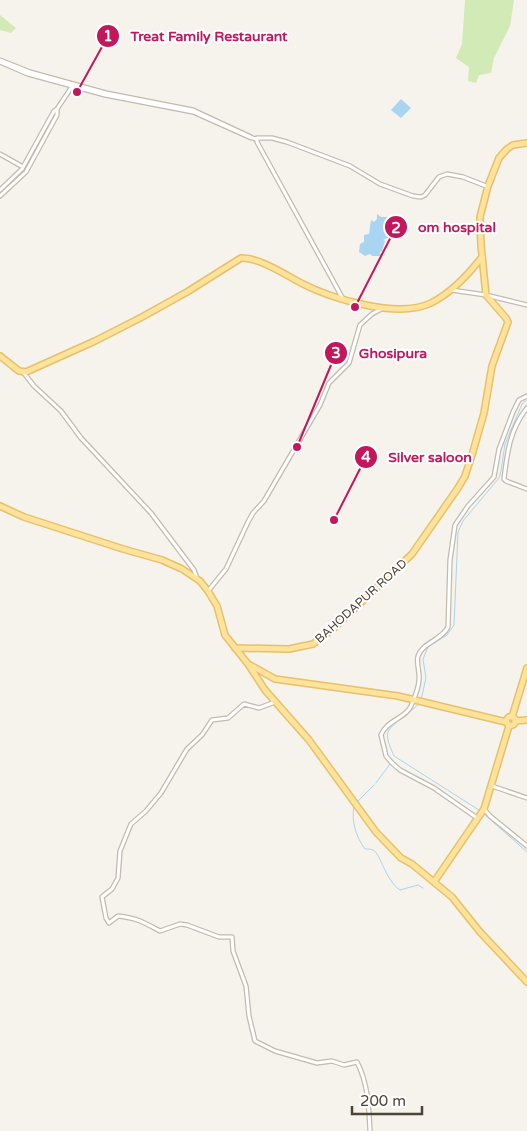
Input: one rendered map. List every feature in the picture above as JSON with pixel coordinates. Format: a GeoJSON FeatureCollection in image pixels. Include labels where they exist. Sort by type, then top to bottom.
{"type":"FeatureCollection","features":[{"type":"Feature","properties":{"kind":"main road"},"geometry":{"type":"LineString","coordinates":[[486,295],[477,224],[486,186],[500,151],[512,142],[527,141]]}},
{"type":"Feature","properties":{"kind":"main road"},"geometry":{"type":"LineString","coordinates":[[480,245],[480,217],[488,186],[499,158],[507,149],[527,141]]}},
{"type":"Feature","properties":{"kind":"main road"},"geometry":{"type":"LineString","coordinates":[[0,356],[22,372],[90,344],[142,317],[241,258],[262,264],[321,292],[344,299],[384,308],[414,308],[426,305],[450,290],[482,257]]}},
{"type":"Feature","properties":{"kind":"main road","name":"BAHODAPUR ROAD"},"geometry":{"type":"LineString","coordinates":[[235,648],[289,649],[313,644],[333,629],[412,554],[465,476],[484,413],[492,366],[507,325],[506,318],[486,295]]}},
{"type":"Feature","properties":{"kind":"main road"},"geometry":{"type":"LineString","coordinates":[[0,506],[24,517],[162,560],[197,578],[217,606],[224,634],[248,664],[265,690],[309,740],[389,847],[452,897],[480,932],[527,982]]}},
{"type":"Feature","properties":{"kind":"main road"},"geometry":{"type":"LineString","coordinates":[[248,664],[275,679],[376,692],[414,699],[508,724]]}},
{"type":"Feature","properties":{"kind":"main road"},"geometry":{"type":"LineString","coordinates":[[514,719],[527,668]]}},
{"type":"Feature","properties":{"kind":"main road"},"geometry":{"type":"LineString","coordinates":[[434,882],[481,814],[492,786],[508,718],[527,720]]}},
{"type":"Feature","properties":{"kind":"street"},"geometry":{"type":"LineString","coordinates":[[0,61],[28,74],[105,95],[194,112],[256,139],[344,299]]}},
{"type":"Feature","properties":{"kind":"street"},"geometry":{"type":"LineString","coordinates":[[0,190],[24,167],[54,112],[73,85]]}},
{"type":"Feature","properties":{"kind":"street"},"geometry":{"type":"LineString","coordinates":[[0,196],[26,172],[56,115],[57,109]]}},
{"type":"Feature","properties":{"kind":"street"},"geometry":{"type":"LineString","coordinates":[[256,139],[265,137],[287,142],[350,166],[380,184],[413,196],[425,195],[438,177],[447,174],[464,177],[486,186]]}},
{"type":"Feature","properties":{"kind":"street"},"geometry":{"type":"LineString","coordinates":[[0,154],[24,167]]}},
{"type":"Feature","properties":{"kind":"street"},"geometry":{"type":"LineString","coordinates":[[450,290],[486,295],[527,305]]}},
{"type":"Feature","properties":{"kind":"street"},"geometry":{"type":"LineString","coordinates":[[208,591],[228,565],[250,517],[264,501],[320,405],[329,383],[349,363],[360,325],[372,314],[384,308]]}},
{"type":"Feature","properties":{"kind":"street"},"geometry":{"type":"LineString","coordinates":[[22,372],[61,411],[81,438],[151,513],[194,570],[197,578]]}},
{"type":"Feature","properties":{"kind":"street"},"geometry":{"type":"LineString","coordinates":[[527,396],[519,400],[513,412],[499,449],[496,473],[454,525],[450,560],[449,625],[441,636],[426,645],[418,657],[420,680],[414,699],[410,708],[383,731],[382,740],[385,753],[390,762],[400,770],[481,814],[490,816],[527,846]]}},
{"type":"Feature","properties":{"kind":"street"},"geometry":{"type":"LineString","coordinates":[[503,476],[509,442],[520,418],[527,408]]}},
{"type":"Feature","properties":{"kind":"street"},"geometry":{"type":"LineString","coordinates":[[496,473],[503,476],[506,481],[527,489]]}},
{"type":"Feature","properties":{"kind":"street"},"geometry":{"type":"LineString","coordinates":[[275,702],[259,708],[244,704],[228,718],[212,720],[202,735],[187,749],[161,793],[146,811],[133,820],[127,832],[120,851],[118,878],[112,889],[102,897],[106,918],[109,923],[118,916],[133,918],[143,921],[160,931],[180,924],[188,924],[219,937],[232,937],[233,951],[246,986],[254,1041],[275,1051],[317,1063],[332,1061],[344,1065],[358,1062],[369,1105],[370,1131]]}},
{"type":"Feature","properties":{"kind":"street"},"geometry":{"type":"LineString","coordinates":[[492,786],[527,798]]}},
{"type":"Feature","properties":{"kind":"green space"},"geometry":{"type":"Polygon","coordinates":[[[465,0],[514,0],[510,26],[494,58],[491,73],[479,75],[476,83],[468,81],[469,67],[456,58],[462,44],[465,0]]]}},
{"type":"Feature","properties":{"kind":"green space"},"geometry":{"type":"Polygon","coordinates":[[[0,15],[16,28],[11,33],[0,30],[0,15]]]}},
{"type":"Feature","properties":{"kind":"water"},"geometry":{"type":"Polygon","coordinates":[[[401,99],[411,108],[401,118],[391,110],[401,99]]]}},
{"type":"Feature","properties":{"kind":"water"},"geometry":{"type":"Polygon","coordinates":[[[377,214],[381,217],[389,217],[389,222],[397,221],[399,232],[392,232],[389,237],[383,240],[385,241],[380,252],[381,256],[372,256],[370,254],[365,256],[359,252],[360,244],[364,242],[364,235],[369,234],[371,220],[374,222],[377,219],[377,214]]]}},
{"type":"Feature","properties":{"kind":"waterway"},"geometry":{"type":"LineString","coordinates":[[421,700],[426,678],[423,659],[428,647],[447,635],[454,625],[458,532],[463,521],[499,478],[505,444],[522,404],[527,400]]}},
{"type":"Feature","properties":{"kind":"waterway"},"geometry":{"type":"LineString","coordinates":[[419,704],[388,732],[388,741],[394,756],[479,810]]}},
{"type":"Feature","properties":{"kind":"waterway"},"geometry":{"type":"LineString","coordinates":[[376,783],[390,764]]}},
{"type":"Feature","properties":{"kind":"waterway"},"geometry":{"type":"LineString","coordinates":[[356,803],[374,785]]}},
{"type":"Feature","properties":{"kind":"waterway"},"geometry":{"type":"LineString","coordinates":[[354,806],[354,823],[359,839],[365,849],[376,852],[395,886],[400,890],[418,885],[423,888]]}},
{"type":"Feature","properties":{"kind":"waterway"},"geometry":{"type":"LineString","coordinates":[[483,813],[527,852]]}},
{"type":"Feature","properties":{"kind":"place","name":"Treat Family Restaurant"},"geometry":{"type":"Point","coordinates":[77,92]}},
{"type":"Feature","properties":{"kind":"place","name":"om hospital"},"geometry":{"type":"Point","coordinates":[355,307]}},
{"type":"Feature","properties":{"kind":"place","name":"Ghosipura"},"geometry":{"type":"Point","coordinates":[297,447]}},
{"type":"Feature","properties":{"kind":"place","name":"Silver saloon"},"geometry":{"type":"Point","coordinates":[334,520]}}]}
